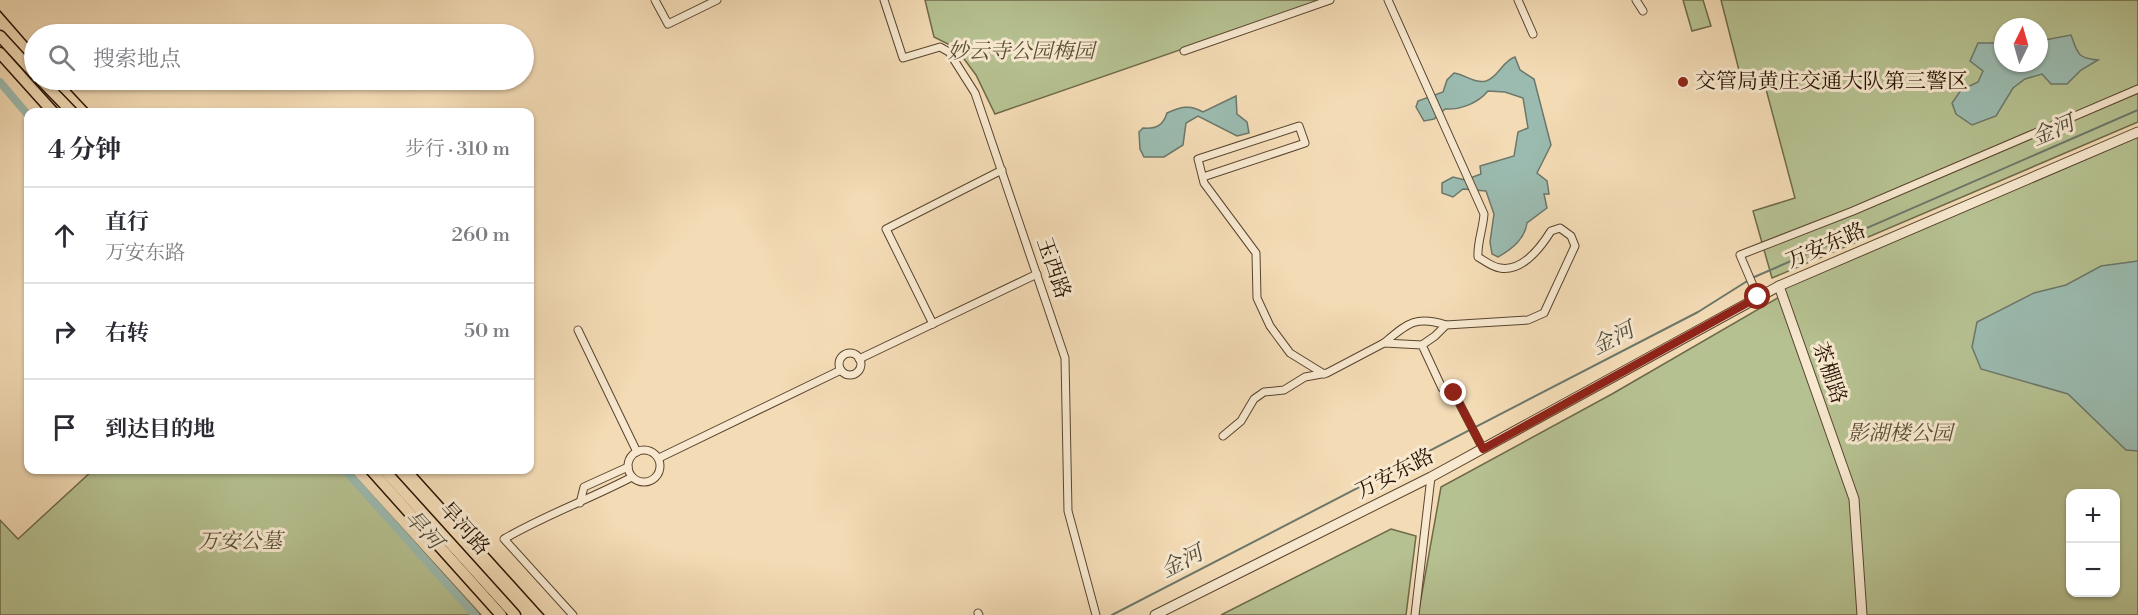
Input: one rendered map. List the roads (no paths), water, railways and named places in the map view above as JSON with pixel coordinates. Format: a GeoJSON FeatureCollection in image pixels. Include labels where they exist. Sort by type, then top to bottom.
{"type":"FeatureCollection","features":[{"type":"Feature","properties":{"kind":"main road"},"geometry":{"type":"LineString","coordinates":[[0,36],[24,62]]}},
{"type":"Feature","properties":{"kind":"main road"},"geometry":{"type":"LineString","coordinates":[[0,53],[24,80]]}},
{"type":"Feature","properties":{"kind":"main road"},"geometry":{"type":"LineString","coordinates":[[33,90],[49,108]]}},
{"type":"Feature","properties":{"kind":"main road"},"geometry":{"type":"LineString","coordinates":[[51,90],[68,108]]}},
{"type":"Feature","properties":{"kind":"main road","name":"旱河路"},"geometry":{"type":"LineString","coordinates":[[375,474],[501,615]]}},
{"type":"Feature","properties":{"kind":"main road","name":"旱河路"},"geometry":{"type":"LineString","coordinates":[[388,474],[515,615]]}},
{"type":"Feature","properties":{"kind":"street"},"geometry":{"type":"LineString","coordinates":[[655,0],[668,24],[717,0]]}},
{"type":"Feature","properties":{"kind":"street","name":"玉西路"},"geometry":{"type":"LineString","coordinates":[[884,0],[903,58],[940,47],[949,52],[975,93],[1002,170],[1065,358],[1068,511],[1095,613]]}},
{"type":"Feature","properties":{"kind":"street"},"geometry":{"type":"LineString","coordinates":[[1184,51],[1330,0]]}},
{"type":"Feature","properties":{"kind":"street"},"geometry":{"type":"LineString","coordinates":[[1223,436],[1241,421],[1254,399],[1264,392],[1284,390],[1305,377],[1324,374],[1384,344],[1407,323],[1428,319],[1446,325],[1528,320],[1544,312],[1575,246],[1571,236],[1560,228],[1551,231],[1538,252],[1510,267],[1500,269],[1478,257],[1477,247],[1483,232],[1484,214],[1388,0]]}},
{"type":"Feature","properties":{"kind":"street"},"geometry":{"type":"LineString","coordinates":[[1518,0],[1533,34]]}},
{"type":"Feature","properties":{"kind":"street"},"geometry":{"type":"LineString","coordinates":[[1636,0],[1643,11]]}},
{"type":"Feature","properties":{"kind":"street"},"geometry":{"type":"LineString","coordinates":[[1758,297],[1740,255],[1853,211],[2138,89]]}},
{"type":"Feature","properties":{"kind":"street"},"geometry":{"type":"LineString","coordinates":[[1203,177],[1305,144],[1299,126],[1198,159],[1203,177],[1219,205],[1256,253],[1257,298],[1270,326],[1290,353],[1324,374]]}},
{"type":"Feature","properties":{"kind":"street","name":"万安东路"},"geometry":{"type":"LineString","coordinates":[[1155,615],[1431,477],[1779,286],[2138,132]]}},
{"type":"Feature","properties":{"kind":"street"},"geometry":{"type":"LineString","coordinates":[[933,324],[886,229],[1002,170]]}},
{"type":"Feature","properties":{"kind":"street"},"geometry":{"type":"LineString","coordinates":[[860,359],[1037,274]]}},
{"type":"Feature","properties":{"kind":"street","name":"茶棚路"},"geometry":{"type":"LineString","coordinates":[[1779,286],[1854,500],[1862,615]]}},
{"type":"Feature","properties":{"kind":"street"},"geometry":{"type":"LineString","coordinates":[[1384,344],[1422,345],[1446,325]]}},
{"type":"Feature","properties":{"kind":"street"},"geometry":{"type":"LineString","coordinates":[[578,330],[637,452]]}},
{"type":"Feature","properties":{"kind":"street"},"geometry":{"type":"LineString","coordinates":[[1422,345],[1442,388],[1454,393],[1483,449]]}},
{"type":"Feature","properties":{"kind":"street"},"geometry":{"type":"LineString","coordinates":[[841,370],[840,362],[844,356],[850,354],[860,359]]}},
{"type":"Feature","properties":{"kind":"street"},"geometry":{"type":"LineString","coordinates":[[841,370],[849,375],[855,374],[861,366],[860,359]]}},
{"type":"Feature","properties":{"kind":"street"},"geometry":{"type":"LineString","coordinates":[[659,458],[841,370]]}},
{"type":"Feature","properties":{"kind":"street"},"geometry":{"type":"LineString","coordinates":[[573,615],[504,539],[539,518],[580,503],[632,477],[646,482],[656,478],[661,468],[659,458],[651,451],[637,452],[631,456],[628,467],[632,477]]}},
{"type":"Feature","properties":{"kind":"street"},"geometry":{"type":"LineString","coordinates":[[580,503],[584,487],[628,467]]}},
{"type":"Feature","properties":{"kind":"street"},"geometry":{"type":"LineString","coordinates":[[1415,615],[1431,477]]}},
{"type":"Feature","properties":{"kind":"water"},"geometry":{"type":"Polygon","coordinates":[[[2071,35],[2079,54],[2098,60],[2081,70],[2067,84],[2051,84],[2042,74],[2025,79],[2013,88],[1996,116],[1972,125],[1956,114],[1952,103],[1961,90],[1978,82],[1983,71],[1970,61],[1978,43],[1994,43],[1994,72],[2048,72],[2048,39],[2071,35]]]}},
{"type":"Feature","properties":{"kind":"water"},"geometry":{"type":"Polygon","coordinates":[[[1515,57],[1520,70],[1534,79],[1551,145],[1537,173],[1547,181],[1549,194],[1544,194],[1547,208],[1527,223],[1524,234],[1517,243],[1498,257],[1492,254],[1490,242],[1494,214],[1486,191],[1463,189],[1453,197],[1442,193],[1442,183],[1453,177],[1465,180],[1481,174],[1480,166],[1514,156],[1518,132],[1528,128],[1523,98],[1505,92],[1488,91],[1469,105],[1445,109],[1434,119],[1424,121],[1416,107],[1418,101],[1443,92],[1447,80],[1454,73],[1482,82],[1486,81],[1515,57]]]}},
{"type":"Feature","properties":{"kind":"water"},"geometry":{"type":"Polygon","coordinates":[[[1236,96],[1237,114],[1247,122],[1249,133],[1237,136],[1198,116],[1186,123],[1183,145],[1164,157],[1144,157],[1140,149],[1139,132],[1143,128],[1158,126],[1167,113],[1176,109],[1189,107],[1203,112],[1236,96]]]}},
{"type":"Feature","properties":{"kind":"water"},"geometry":{"type":"Polygon","coordinates":[[[2138,261],[2138,451],[2126,450],[2068,394],[1981,369],[1972,347],[1977,322],[2034,293],[2066,285],[2101,266],[2138,261]]]}},
{"type":"Feature","properties":{"kind":"waterway","name":"旱河"},"geometry":{"type":"LineString","coordinates":[[0,82],[24,110]]}},
{"type":"Feature","properties":{"kind":"waterway","name":"金河"},"geometry":{"type":"LineString","coordinates":[[1112,615],[1698,312],[1752,278],[2138,110]]}},
{"type":"Feature","properties":{"kind":"waterway","name":"旱河"},"geometry":{"type":"LineString","coordinates":[[349,474],[475,615]]}},
{"type":"Feature","properties":{"kind":"tram line"},"geometry":{"type":"LineString","coordinates":[[0,11],[24,39]]}},
{"type":"Feature","properties":{"kind":"tram line"},"geometry":{"type":"LineString","coordinates":[[70,90],[87,108]]}},
{"type":"Feature","properties":{"kind":"tram line"},"geometry":{"type":"LineString","coordinates":[[417,474],[544,615]]}},
{"type":"Feature","properties":{"kind":"place","name":"交管局黄庄交通大队第三警区"},"geometry":{"type":"Point","coordinates":[1683,82]}},
{"type":"Feature","properties":{"kind":"park label","name":"妙云寺公园梅园"},"geometry":{"type":"Point","coordinates":[1021,52]}},
{"type":"Feature","properties":{"kind":"park label","name":"影湖楼公园"},"geometry":{"type":"Point","coordinates":[1900,434]}},
{"type":"Feature","properties":{"kind":"park label","name":"万安公墓"},"geometry":{"type":"Point","coordinates":[240,542]}}]}
